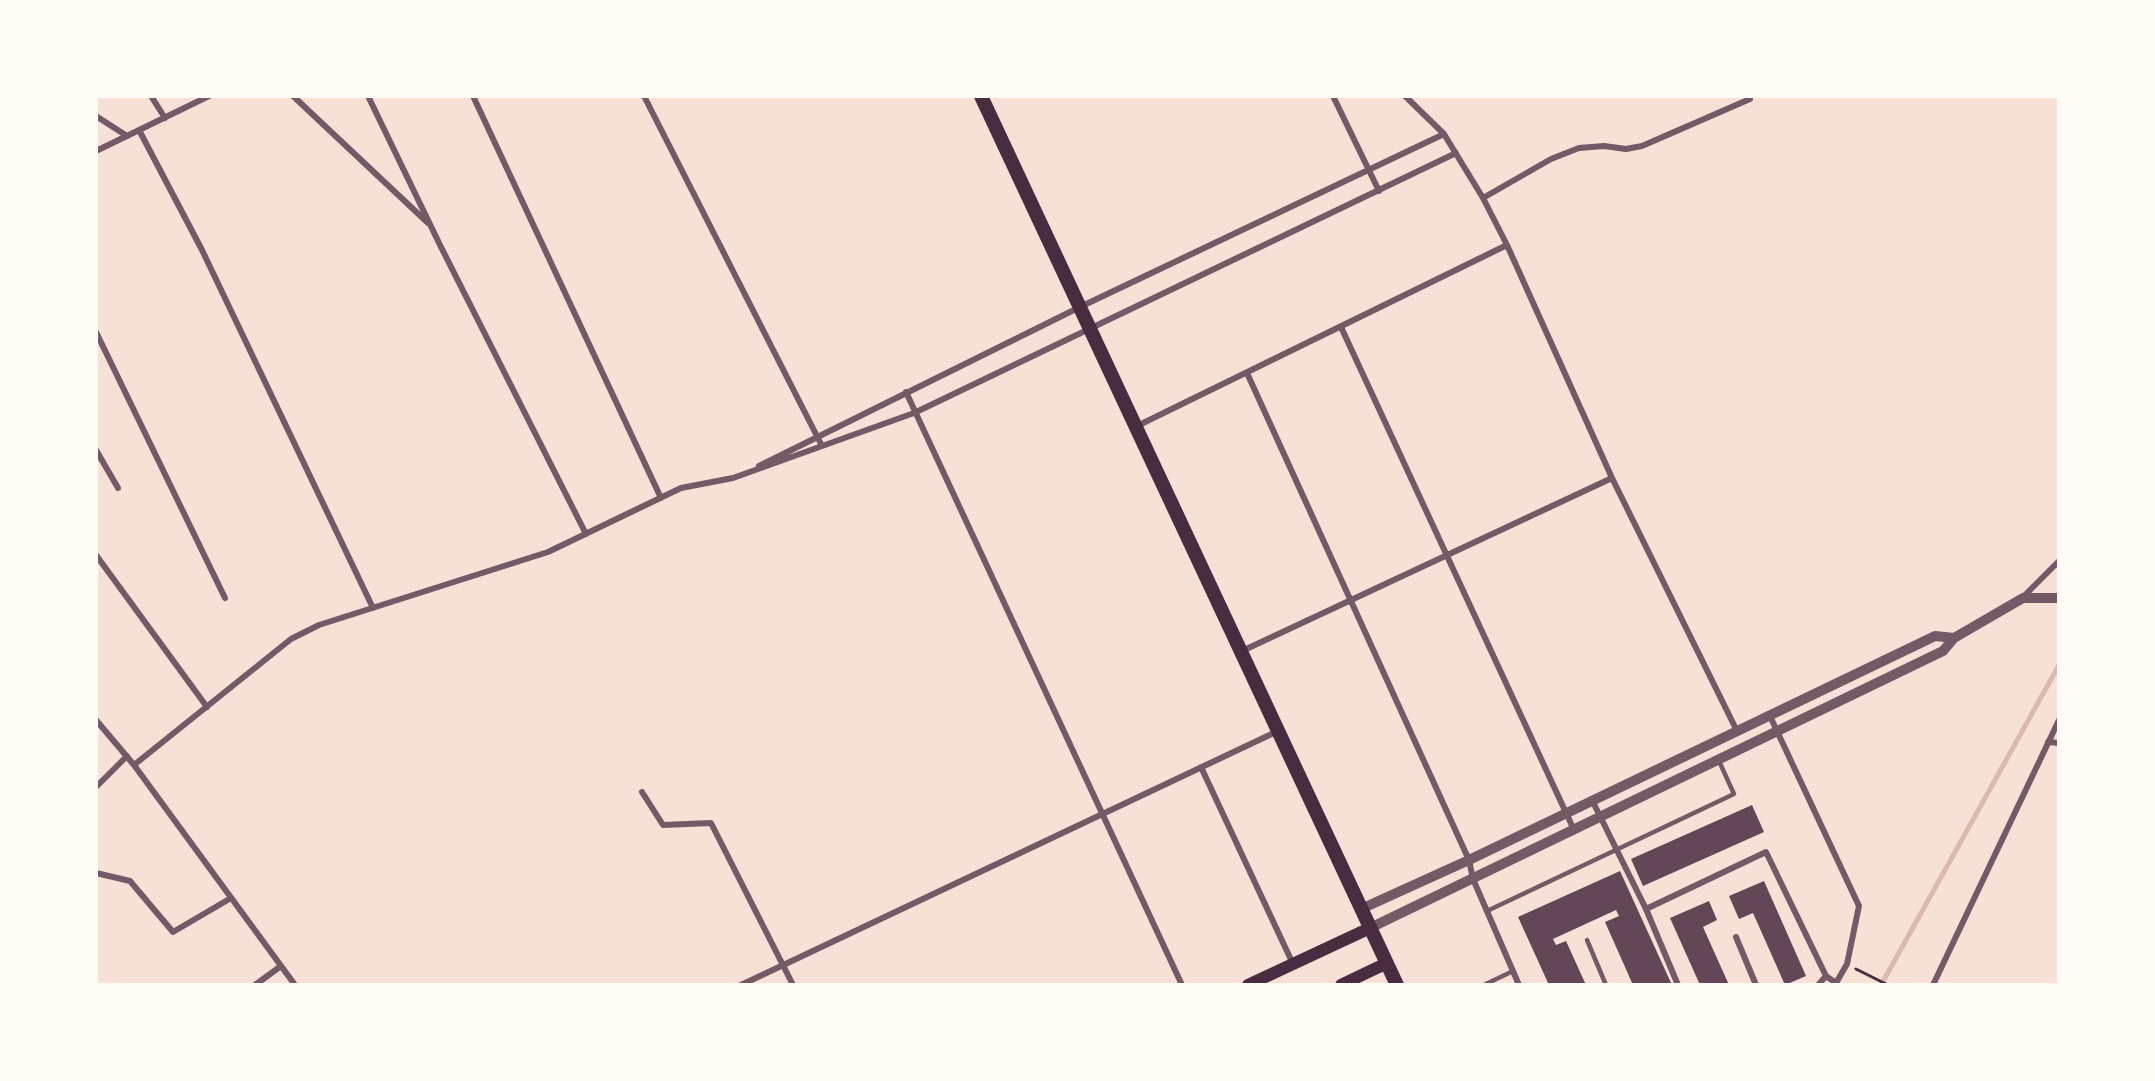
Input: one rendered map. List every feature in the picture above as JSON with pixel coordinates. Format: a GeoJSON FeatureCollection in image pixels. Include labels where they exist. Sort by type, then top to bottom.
{"type":"FeatureCollection","features":[{"type":"Feature","properties":{"kind":"main road"},"geometry":{"type":"LineString","coordinates":[[981,96],[1398,985]]}},
{"type":"Feature","properties":{"kind":"main road"},"geometry":{"type":"LineString","coordinates":[[1248,985],[1370,928]]}},
{"type":"Feature","properties":{"kind":"main road"},"geometry":{"type":"LineString","coordinates":[[1341,985],[1387,963]]}},
{"type":"Feature","properties":{"kind":"street"},"geometry":{"type":"LineString","coordinates":[[151,96],[165,118]]}},
{"type":"Feature","properties":{"kind":"street"},"geometry":{"type":"LineString","coordinates":[[96,151],[209,96]]}},
{"type":"Feature","properties":{"kind":"street"},"geometry":{"type":"LineString","coordinates":[[293,96],[430,226]]}},
{"type":"Feature","properties":{"kind":"street"},"geometry":{"type":"LineString","coordinates":[[368,96],[430,226],[586,534]]}},
{"type":"Feature","properties":{"kind":"street"},"geometry":{"type":"LineString","coordinates":[[473,96],[661,498]]}},
{"type":"Feature","properties":{"kind":"street"},"geometry":{"type":"LineString","coordinates":[[644,96],[822,446]]}},
{"type":"Feature","properties":{"kind":"street"},"geometry":{"type":"LineString","coordinates":[[1333,96],[1379,191]]}},
{"type":"Feature","properties":{"kind":"street"},"geometry":{"type":"LineString","coordinates":[[1406,96],[1444,134],[1483,198],[1507,245],[1612,478],[1736,729]]}},
{"type":"Feature","properties":{"kind":"street"},"geometry":{"type":"LineString","coordinates":[[1483,198],[1551,159],[1579,148],[1604,146],[1626,149],[1642,146],[1750,99]]}},
{"type":"Feature","properties":{"kind":"street"},"geometry":{"type":"LineString","coordinates":[[96,116],[128,136]]}},
{"type":"Feature","properties":{"kind":"street"},"geometry":{"type":"LineString","coordinates":[[139,130],[202,249],[374,608]]}},
{"type":"Feature","properties":{"kind":"street"},"geometry":{"type":"LineString","coordinates":[[733,478],[1080,307],[1444,134]]}},
{"type":"Feature","properties":{"kind":"street"},"geometry":{"type":"LineString","coordinates":[[134,765],[291,639],[319,625],[548,552],[681,488],[733,478],[914,413],[1456,153]]}},
{"type":"Feature","properties":{"kind":"street"},"geometry":{"type":"LineString","coordinates":[[1137,427],[1507,245]]}},
{"type":"Feature","properties":{"kind":"street"},"geometry":{"type":"LineString","coordinates":[[1341,327],[1574,830]]}},
{"type":"Feature","properties":{"kind":"street"},"geometry":{"type":"LineString","coordinates":[[96,332],[225,598]]}},
{"type":"Feature","properties":{"kind":"street"},"geometry":{"type":"LineString","coordinates":[[1247,373],[1352,598],[1469,860],[1473,879],[1519,985]]}},
{"type":"Feature","properties":{"kind":"street"},"geometry":{"type":"LineString","coordinates":[[906,392],[1182,985]]}},
{"type":"Feature","properties":{"kind":"street"},"geometry":{"type":"LineString","coordinates":[[96,450],[118,489]]}},
{"type":"Feature","properties":{"kind":"street"},"geometry":{"type":"LineString","coordinates":[[1241,651],[1612,478]]}},
{"type":"Feature","properties":{"kind":"street"},"geometry":{"type":"LineString","coordinates":[[96,555],[207,707]]}},
{"type":"Feature","properties":{"kind":"street"},"geometry":{"type":"LineString","coordinates":[[1370,928],[1943,651],[1954,638],[2023,598],[2059,561]]}},
{"type":"Feature","properties":{"kind":"street"},"geometry":{"type":"LineString","coordinates":[[2023,598],[2059,598]]}},
{"type":"Feature","properties":{"kind":"street"},"geometry":{"type":"LineString","coordinates":[[1361,909],[1469,860],[1736,729],[1935,636],[1954,638]]}},
{"type":"Feature","properties":{"kind":"street"},"geometry":{"type":"LineString","coordinates":[[1646,909],[1766,852],[1826,976],[1836,984],[1847,964],[1858,906],[1769,714]]}},
{"type":"Feature","properties":{"kind":"street"},"geometry":{"type":"LineString","coordinates":[[96,720],[134,765],[295,985]]}},
{"type":"Feature","properties":{"kind":"street"},"geometry":{"type":"LineString","coordinates":[[1933,985],[2059,720]]}},
{"type":"Feature","properties":{"kind":"street"},"geometry":{"type":"LineString","coordinates":[[741,985],[1278,731]]}},
{"type":"Feature","properties":{"kind":"street"},"geometry":{"type":"LineString","coordinates":[[2048,742],[2059,743]]}},
{"type":"Feature","properties":{"kind":"street"},"geometry":{"type":"LineString","coordinates":[[96,787],[127,756]]}},
{"type":"Feature","properties":{"kind":"street"},"geometry":{"type":"LineString","coordinates":[[1201,767],[1293,964]]}},
{"type":"Feature","properties":{"kind":"street"},"geometry":{"type":"LineString","coordinates":[[642,792],[663,825],[711,823],[793,985]]}},
{"type":"Feature","properties":{"kind":"street"},"geometry":{"type":"LineString","coordinates":[[1592,800],[1646,909],[1678,985]]}},
{"type":"Feature","properties":{"kind":"street"},"geometry":{"type":"LineString","coordinates":[[96,873],[130,881],[173,932],[231,898]]}},
{"type":"Feature","properties":{"kind":"street"},"geometry":{"type":"LineString","coordinates":[[1736,937],[1756,985]]}},
{"type":"Feature","properties":{"kind":"street"},"geometry":{"type":"LineString","coordinates":[[255,985],[281,966]]}},
{"type":"Feature","properties":{"kind":"street"},"geometry":{"type":"LineString","coordinates":[[1818,985],[1826,976]]}},
{"type":"Feature","properties":{"kind":"lane"},"geometry":{"type":"LineString","coordinates":[[1487,911],[1734,794],[1719,760]]}},
{"type":"Feature","properties":{"kind":"lane"},"geometry":{"type":"LineString","coordinates":[[1587,940],[1606,985]]}},
{"type":"Feature","properties":{"kind":"lane"},"geometry":{"type":"LineString","coordinates":[[1484,985],[1514,971]]}},
{"type":"Feature","properties":{"kind":"path"},"geometry":{"type":"LineString","coordinates":[[1856,969],[1888,985]]}},
{"type":"Feature","properties":{"kind":"building"},"geometry":{"type":"Polygon","coordinates":[[[1752,805],[1764,832],[1643,886],[1631,859],[1752,805]]]}},
{"type":"Feature","properties":{"kind":"building"},"geometry":{"type":"Polygon","coordinates":[[[1620,871],[1672,985],[1633,985],[1605,922],[1619,916],[1616,910],[1553,939],[1556,945],[1566,941],[1586,985],[1549,985],[1518,917],[1620,871]]]}},
{"type":"Feature","properties":{"kind":"building"},"geometry":{"type":"Polygon","coordinates":[[[1764,881],[1806,976],[1785,985],[1753,913],[1739,919],[1729,896],[1764,881]]]}},
{"type":"Feature","properties":{"kind":"building"},"geometry":{"type":"Polygon","coordinates":[[[1709,901],[1717,920],[1703,927],[1729,985],[1700,985],[1670,918],[1709,901]]]}},
{"type":"Feature","properties":{"kind":"waterway"},"geometry":{"type":"LineString","coordinates":[[1881,985],[2059,665]]}}]}
